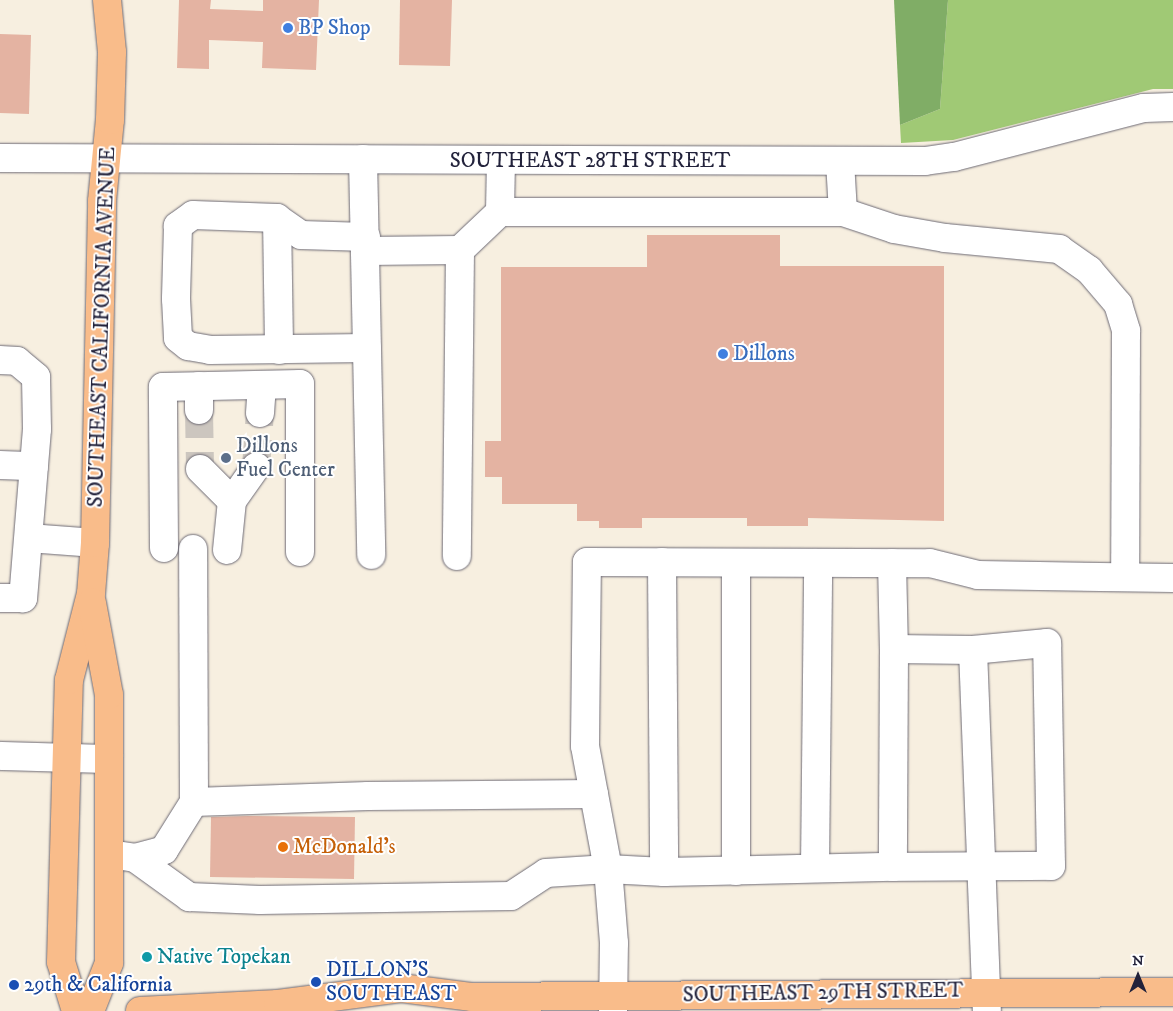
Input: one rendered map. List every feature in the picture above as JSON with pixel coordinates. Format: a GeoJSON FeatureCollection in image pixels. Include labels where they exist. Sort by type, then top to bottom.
{"type":"FeatureCollection","features":[{"type":"Feature","properties":{"kind":"main road","name":"SOUTHEAST CALIFORNIA AVENUE"},"geometry":{"type":"LineString","coordinates":[[76,1011],[61,962],[69,680],[91,594],[95,543],[102,201],[107,157],[112,52],[107,0]]}},
{"type":"Feature","properties":{"kind":"main road","name":"SOUTHEAST CALIFORNIA AVENUE"},"geometry":{"type":"LineString","coordinates":[[90,1011],[109,962],[122,856],[109,758],[109,695],[91,594]]}},
{"type":"Feature","properties":{"kind":"main road","name":"SOUTHEAST 29TH STREET"},"geometry":{"type":"LineString","coordinates":[[140,1011],[278,1004],[401,988],[472,997],[614,1003],[986,1001],[1173,992]]}},
{"type":"Feature","properties":{"kind":"main road","name":"SOUTHEAST 29TH STREET"},"geometry":{"type":"LineString","coordinates":[[435,1011],[472,997]]}},
{"type":"Feature","properties":{"kind":"street","name":"SOUTHEAST 28TH STREET"},"geometry":{"type":"LineString","coordinates":[[0,158],[925,161],[954,157],[1144,108],[1173,107]]}},
{"type":"Feature","properties":{"kind":"street"},"geometry":{"type":"LineString","coordinates":[[363,159],[371,555]]}},
{"type":"Feature","properties":{"kind":"street"},"geometry":{"type":"LineString","coordinates":[[500,212],[501,160]]}},
{"type":"Feature","properties":{"kind":"street"},"geometry":{"type":"LineString","coordinates":[[840,162],[842,212]]}},
{"type":"Feature","properties":{"kind":"street"},"geometry":{"type":"LineString","coordinates":[[457,556],[460,250],[500,212],[842,212],[894,229],[944,238],[1059,249],[1089,270],[1118,304],[1126,331],[1125,575]]}},
{"type":"Feature","properties":{"kind":"street"},"geometry":{"type":"LineString","coordinates":[[368,348],[210,350],[188,346],[178,338],[176,299],[178,226],[185,218],[193,215],[277,218],[301,235],[366,244],[460,250]]}},
{"type":"Feature","properties":{"kind":"street"},"geometry":{"type":"LineString","coordinates":[[277,218],[279,350]]}},
{"type":"Feature","properties":{"kind":"street"},"geometry":{"type":"LineString","coordinates":[[0,360],[18,361],[36,377],[34,466],[23,598],[0,598]]}},
{"type":"Feature","properties":{"kind":"street"},"geometry":{"type":"LineString","coordinates":[[164,548],[163,387],[199,398],[262,385],[300,384],[300,552]]}},
{"type":"Feature","properties":{"kind":"street"},"geometry":{"type":"LineString","coordinates":[[260,413],[262,385]]}},
{"type":"Feature","properties":{"kind":"street"},"geometry":{"type":"LineString","coordinates":[[0,465],[34,466]]}},
{"type":"Feature","properties":{"kind":"street"},"geometry":{"type":"LineString","coordinates":[[227,550],[232,501],[256,468]]}},
{"type":"Feature","properties":{"kind":"street"},"geometry":{"type":"LineString","coordinates":[[200,469],[232,501]]}},
{"type":"Feature","properties":{"kind":"street"},"geometry":{"type":"LineString","coordinates":[[29,538],[95,543]]}},
{"type":"Feature","properties":{"kind":"street"},"geometry":{"type":"LineString","coordinates":[[122,856],[164,850],[194,802],[193,549]]}},
{"type":"Feature","properties":{"kind":"street"},"geometry":{"type":"LineString","coordinates":[[614,1003],[614,943],[608,869],[585,746],[587,562],[930,563],[978,576],[1125,575],[1173,578]]}},
{"type":"Feature","properties":{"kind":"street"},"geometry":{"type":"LineString","coordinates":[[662,562],[664,872]]}},
{"type":"Feature","properties":{"kind":"street"},"geometry":{"type":"LineString","coordinates":[[736,562],[736,871]]}},
{"type":"Feature","properties":{"kind":"street"},"geometry":{"type":"LineString","coordinates":[[815,868],[818,563]]}},
{"type":"Feature","properties":{"kind":"street"},"geometry":{"type":"LineString","coordinates":[[892,563],[894,649],[893,866]]}},
{"type":"Feature","properties":{"kind":"street"},"geometry":{"type":"LineString","coordinates":[[122,856],[189,897],[408,900],[511,896],[546,873],[608,869],[664,872],[893,866],[982,868],[1051,866],[1047,643],[974,650],[894,649]]}},
{"type":"Feature","properties":{"kind":"street"},"geometry":{"type":"LineString","coordinates":[[974,650],[986,1001]]}},
{"type":"Feature","properties":{"kind":"street"},"geometry":{"type":"LineString","coordinates":[[0,756],[109,758]]}},
{"type":"Feature","properties":{"kind":"street"},"geometry":{"type":"LineString","coordinates":[[194,802],[368,796],[594,794]]}},
{"type":"Feature","properties":{"kind":"green space"},"geometry":{"type":"Polygon","coordinates":[[[894,0],[948,0],[940,109],[900,125],[894,0]]]}},
{"type":"Feature","properties":{"kind":"green space"},"geometry":{"type":"Polygon","coordinates":[[[948,0],[1173,0],[1173,89],[1153,89],[953,140],[901,143],[900,125],[940,109],[948,0]]]}},
{"type":"Feature","properties":{"kind":"building"},"geometry":{"type":"Polygon","coordinates":[[[179,0],[211,0],[210,9],[263,11],[263,0],[319,0],[316,70],[262,68],[263,42],[209,40],[209,69],[177,68],[179,0]]]}},
{"type":"Feature","properties":{"kind":"building"},"geometry":{"type":"Polygon","coordinates":[[[400,0],[452,0],[450,66],[399,65],[400,0]]]}},
{"type":"Feature","properties":{"kind":"building"},"geometry":{"type":"Polygon","coordinates":[[[0,34],[31,35],[29,114],[0,113],[0,34]]]}},
{"type":"Feature","properties":{"kind":"building","name":"Dillons"},"geometry":{"type":"Polygon","coordinates":[[[647,235],[780,235],[780,266],[944,266],[944,521],[808,518],[808,526],[747,526],[747,518],[642,518],[642,528],[599,528],[599,521],[577,521],[577,504],[502,504],[502,477],[485,477],[485,441],[501,441],[501,267],[647,267],[647,235]]]}},
{"type":"Feature","properties":{"kind":"building","name":"McDonald's"},"geometry":{"type":"Polygon","coordinates":[[[211,817],[355,817],[354,879],[210,877],[211,817]]]}},
{"type":"Feature","properties":{"kind":"tunnel"},"geometry":{"type":"LineString","coordinates":[[199,410],[200,469]]}},
{"type":"Feature","properties":{"kind":"tunnel"},"geometry":{"type":"LineString","coordinates":[[256,467],[260,413]]}},
{"type":"Feature","properties":{"kind":"place","name":"BP Shop"},"geometry":{"type":"Point","coordinates":[288,28]}},
{"type":"Feature","properties":{"kind":"place","name":"Dillons"},"geometry":{"type":"Point","coordinates":[723,354]}},
{"type":"Feature","properties":{"kind":"place","name":"Dillons Fuel Center"},"geometry":{"type":"Point","coordinates":[226,458]}},
{"type":"Feature","properties":{"kind":"place","name":"McDonald's"},"geometry":{"type":"Point","coordinates":[283,847]}},
{"type":"Feature","properties":{"kind":"place","name":"Native Topekan"},"geometry":{"type":"Point","coordinates":[147,957]}},
{"type":"Feature","properties":{"kind":"place","name":"DILLON'S SOUTHEAST"},"geometry":{"type":"Point","coordinates":[316,982]}},
{"type":"Feature","properties":{"kind":"place","name":"29th & California"},"geometry":{"type":"Point","coordinates":[14,985]}}]}
